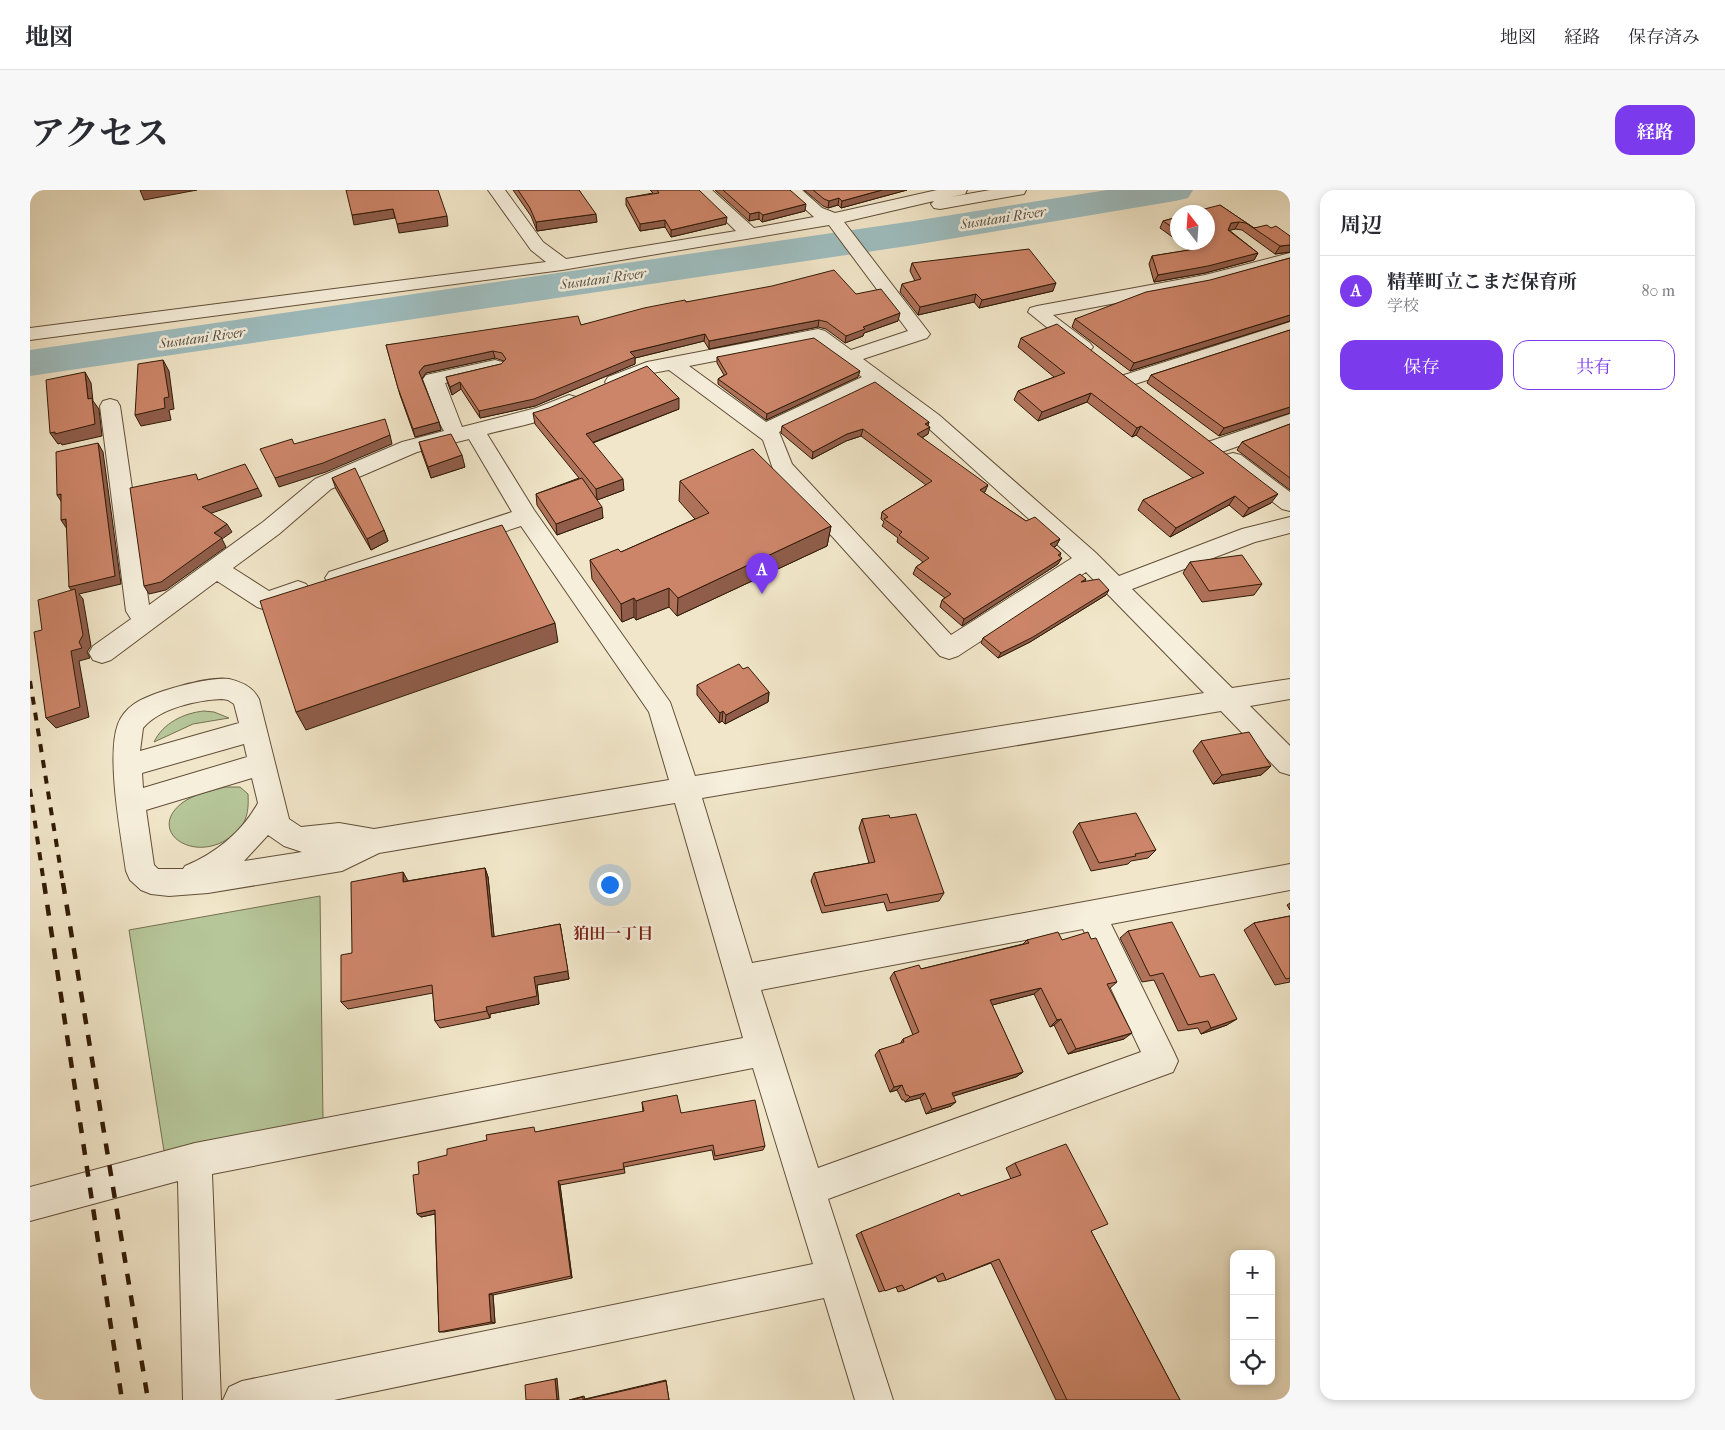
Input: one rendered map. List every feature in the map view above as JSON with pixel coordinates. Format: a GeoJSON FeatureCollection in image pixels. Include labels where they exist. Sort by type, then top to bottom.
{"type":"FeatureCollection","features":[{"type":"Feature","properties":{"kind":"street"},"geometry":{"type":"LineString","coordinates":[[496,190],[537,246],[562,265]]}},
{"type":"Feature","properties":{"kind":"street"},"geometry":{"type":"LineString","coordinates":[[702,190],[749,233]]}},
{"type":"Feature","properties":{"kind":"street"},"geometry":{"type":"LineString","coordinates":[[792,190],[816,212],[836,222],[920,334],[848,357]]}},
{"type":"Feature","properties":{"kind":"street"},"geometry":{"type":"LineString","coordinates":[[30,334],[562,265],[749,233],[836,222],[889,208],[907,200],[959,190]]}},
{"type":"Feature","properties":{"kind":"street"},"geometry":{"type":"LineString","coordinates":[[889,208],[913,208],[1018,190]]}},
{"type":"Feature","properties":{"kind":"street"},"geometry":{"type":"LineString","coordinates":[[1290,258],[1264,257],[1241,272],[1037,312],[1120,375],[1290,328]]}},
{"type":"Feature","properties":{"kind":"street"},"geometry":{"type":"LineString","coordinates":[[102,653],[271,528],[323,484],[410,447],[543,413],[647,368],[818,335],[932,420],[1088,559],[1290,764]]}},
{"type":"Feature","properties":{"kind":"street"},"geometry":{"type":"LineString","coordinates":[[672,363],[772,437],[782,467],[949,649],[1088,559]]}},
{"type":"Feature","properties":{"kind":"street"},"geometry":{"type":"LineString","coordinates":[[495,366],[433,378],[448,422],[466,433],[661,709],[763,1050],[874,1400]]}},
{"type":"Feature","properties":{"kind":"street"},"geometry":{"type":"LineString","coordinates":[[764,431],[876,378]]}},
{"type":"Feature","properties":{"kind":"street"},"geometry":{"type":"LineString","coordinates":[[110,406],[106,443],[138,611],[147,619]]}},
{"type":"Feature","properties":{"kind":"street"},"geometry":{"type":"LineString","coordinates":[[1290,421],[1208,440],[1290,503]]}},
{"type":"Feature","properties":{"kind":"street"},"geometry":{"type":"LineString","coordinates":[[215,568],[266,601],[526,516]]}},
{"type":"Feature","properties":{"kind":"street"},"geometry":{"type":"LineString","coordinates":[[1116,586],[1250,535],[1290,525]]}},
{"type":"Feature","properties":{"kind":"street"},"geometry":{"type":"LineString","coordinates":[[374,841],[340,835],[307,840],[291,838],[277,826],[246,699],[241,693],[233,690],[213,689],[168,701],[145,710],[131,724],[127,737],[128,766],[140,871],[151,881],[169,883],[208,880],[342,858],[374,841],[1290,689]]}},
{"type":"Feature","properties":{"kind":"street"},"geometry":{"type":"LineString","coordinates":[[128,766],[254,730]]}},
{"type":"Feature","properties":{"kind":"street"},"geometry":{"type":"LineString","coordinates":[[132,803],[262,764]]}},
{"type":"Feature","properties":{"kind":"street"},"geometry":{"type":"LineString","coordinates":[[169,883],[199,874],[227,858],[251,836],[271,804]]}},
{"type":"Feature","properties":{"kind":"street"},"geometry":{"type":"LineString","coordinates":[[743,979],[1290,877]]}},
{"type":"Feature","properties":{"kind":"street"},"geometry":{"type":"LineString","coordinates":[[808,1189],[1162,1062],[1091,914]]}},
{"type":"Feature","properties":{"kind":"street"},"geometry":{"type":"LineString","coordinates":[[30,1204],[195,1160],[763,1050]]}},
{"type":"Feature","properties":{"kind":"street"},"geometry":{"type":"LineString","coordinates":[[195,1160],[202,1400]]}},
{"type":"Feature","properties":{"kind":"street"},"geometry":{"type":"LineString","coordinates":[[242,1400],[834,1278]]}},
{"type":"Feature","properties":{"kind":"green space"},"geometry":{"type":"Polygon","coordinates":[[[204,711],[214,712],[229,718],[193,724],[154,742],[163,729],[175,720],[189,714],[204,711]]]}},
{"type":"Feature","properties":{"kind":"green space"},"geometry":{"type":"Polygon","coordinates":[[[225,787],[240,787],[248,794],[246,817],[238,831],[219,844],[204,847],[191,846],[180,841],[172,834],[169,825],[172,814],[182,803],[192,797],[225,787]]]}},
{"type":"Feature","properties":{"kind":"green space"},"geometry":{"type":"Polygon","coordinates":[[[320,896],[323,1120],[164,1151],[129,930],[320,896]]]}},
{"type":"Feature","properties":{"kind":"building"},"geometry":{"type":"Polygon","coordinates":[[[346,190],[438,190],[447,216],[397,224],[393,209],[352,215],[346,190]]]}},
{"type":"Feature","properties":{"kind":"building"},"geometry":{"type":"Polygon","coordinates":[[[518,190],[579,190],[596,214],[536,222],[530,208],[518,190]]]}},
{"type":"Feature","properties":{"kind":"building"},"geometry":{"type":"Polygon","coordinates":[[[657,190],[699,190],[727,217],[671,230],[665,220],[640,224],[626,198],[659,193],[657,190]]]}},
{"type":"Feature","properties":{"kind":"building"},"geometry":{"type":"Polygon","coordinates":[[[723,190],[790,190],[806,204],[763,215],[759,212],[750,214],[723,190]]]}},
{"type":"Feature","properties":{"kind":"building"},"geometry":{"type":"Polygon","coordinates":[[[813,190],[882,190],[842,201],[839,198],[829,201],[813,190]]]}},
{"type":"Feature","properties":{"kind":"building"},"geometry":{"type":"Polygon","coordinates":[[[1220,205],[1254,228],[1267,225],[1271,228],[1276,226],[1290,236],[1290,245],[1280,246],[1246,223],[1231,223],[1228,230],[1258,253],[1208,266],[1158,275],[1152,256],[1189,250],[1215,250],[1215,206],[1220,205]]]}},
{"type":"Feature","properties":{"kind":"building"},"geometry":{"type":"Polygon","coordinates":[[[1170,219],[1170,226],[1163,221],[1170,219]]]}},
{"type":"Feature","properties":{"kind":"building"},"geometry":{"type":"Polygon","coordinates":[[[1029,249],[1056,283],[982,300],[976,294],[920,307],[902,284],[921,279],[912,263],[1029,249]]]}},
{"type":"Feature","properties":{"kind":"building"},"geometry":{"type":"Polygon","coordinates":[[[1290,258],[1290,315],[1134,363],[1075,319],[1146,292],[1210,280],[1290,258]]]}},
{"type":"Feature","properties":{"kind":"building"},"geometry":{"type":"Polygon","coordinates":[[[834,270],[856,294],[881,289],[900,313],[863,327],[865,329],[846,336],[827,322],[819,320],[709,341],[705,334],[630,352],[635,357],[534,399],[479,411],[460,382],[450,387],[446,377],[501,364],[506,359],[502,353],[493,351],[424,366],[419,372],[439,422],[413,429],[398,388],[386,345],[578,316],[581,325],[644,308],[772,286],[834,270]]]}},
{"type":"Feature","properties":{"kind":"building"},"geometry":{"type":"Polygon","coordinates":[[[1057,324],[1278,494],[1249,508],[1235,496],[1176,528],[1143,500],[1204,473],[1141,426],[1137,428],[1091,393],[1042,412],[1018,391],[1065,373],[1021,338],[1057,324]]]}},
{"type":"Feature","properties":{"kind":"building"},"geometry":{"type":"Polygon","coordinates":[[[1290,330],[1290,407],[1224,428],[1151,375],[1290,330]]]}},
{"type":"Feature","properties":{"kind":"building"},"geometry":{"type":"Polygon","coordinates":[[[814,338],[860,371],[767,414],[718,379],[727,374],[717,357],[814,338]]]}},
{"type":"Feature","properties":{"kind":"building"},"geometry":{"type":"Polygon","coordinates":[[[163,360],[169,397],[164,398],[165,408],[135,415],[138,364],[163,360]]]}},
{"type":"Feature","properties":{"kind":"building"},"geometry":{"type":"Polygon","coordinates":[[[647,366],[679,398],[586,434],[623,479],[596,489],[533,413],[647,366]]]}},
{"type":"Feature","properties":{"kind":"building"},"geometry":{"type":"Polygon","coordinates":[[[85,372],[88,399],[92,398],[95,424],[55,434],[55,432],[50,433],[46,380],[85,372]]]}},
{"type":"Feature","properties":{"kind":"building"},"geometry":{"type":"Polygon","coordinates":[[[875,382],[929,422],[925,424],[930,427],[917,434],[988,485],[980,490],[1026,521],[1035,517],[1060,539],[1050,544],[1061,553],[1058,555],[1062,558],[964,619],[942,600],[951,594],[916,567],[929,558],[899,535],[902,532],[884,519],[888,517],[882,512],[932,481],[863,429],[847,434],[813,452],[782,426],[875,382]]]}},
{"type":"Feature","properties":{"kind":"building"},"geometry":{"type":"Polygon","coordinates":[[[385,419],[390,435],[323,463],[275,478],[260,449],[292,439],[294,444],[385,419]]]}},
{"type":"Feature","properties":{"kind":"building"},"geometry":{"type":"Polygon","coordinates":[[[1290,424],[1290,478],[1242,442],[1290,424]]]}},
{"type":"Feature","properties":{"kind":"building"},"geometry":{"type":"Polygon","coordinates":[[[451,434],[462,455],[428,467],[419,442],[451,434]]]}},
{"type":"Feature","properties":{"kind":"building"},"geometry":{"type":"Polygon","coordinates":[[[98,443],[115,576],[69,587],[66,519],[61,520],[61,494],[57,495],[56,452],[98,443]]]}},
{"type":"Feature","properties":{"kind":"building"},"geometry":{"type":"Polygon","coordinates":[[[753,449],[831,526],[678,598],[669,588],[636,601],[634,598],[621,604],[590,560],[618,549],[621,552],[709,513],[680,481],[753,449]]]}},
{"type":"Feature","properties":{"kind":"building"},"geometry":{"type":"Polygon","coordinates":[[[245,464],[258,488],[202,507],[227,524],[214,533],[222,538],[161,582],[144,586],[130,488],[196,474],[198,480],[245,464]]]}},
{"type":"Feature","properties":{"kind":"building"},"geometry":{"type":"Polygon","coordinates":[[[355,468],[384,530],[367,539],[332,478],[355,468]]]}},
{"type":"Feature","properties":{"kind":"building"},"geometry":{"type":"Polygon","coordinates":[[[582,478],[602,507],[556,524],[536,494],[582,478]]]}},
{"type":"Feature","properties":{"kind":"building"},"geometry":{"type":"Polygon","coordinates":[[[502,525],[555,623],[296,712],[260,601],[502,525]]]}},
{"type":"Feature","properties":{"kind":"building"},"geometry":{"type":"Polygon","coordinates":[[[1242,555],[1262,584],[1209,591],[1190,562],[1242,555]]]}},
{"type":"Feature","properties":{"kind":"building"},"geometry":{"type":"Polygon","coordinates":[[[1080,574],[1086,579],[1081,582],[1099,579],[1109,590],[1033,637],[1001,653],[983,638],[1080,574]]]}},
{"type":"Feature","properties":{"kind":"building"},"geometry":{"type":"Polygon","coordinates":[[[75,589],[83,635],[79,642],[82,648],[71,651],[80,707],[46,718],[34,632],[42,630],[38,600],[75,589]]]}},
{"type":"Feature","properties":{"kind":"building"},"geometry":{"type":"Polygon","coordinates":[[[739,664],[743,669],[748,667],[769,692],[726,715],[723,711],[720,713],[697,685],[739,664]]]}},
{"type":"Feature","properties":{"kind":"building"},"geometry":{"type":"Polygon","coordinates":[[[1249,732],[1271,766],[1222,775],[1201,741],[1249,732]]]}},
{"type":"Feature","properties":{"kind":"building"},"geometry":{"type":"Polygon","coordinates":[[[1136,813],[1156,850],[1099,863],[1079,823],[1136,813]]]}},
{"type":"Feature","properties":{"kind":"building"},"geometry":{"type":"Polygon","coordinates":[[[916,814],[944,893],[890,903],[887,894],[825,906],[814,873],[875,862],[862,819],[889,815],[890,818],[916,814]]]}},
{"type":"Feature","properties":{"kind":"building"},"geometry":{"type":"Polygon","coordinates":[[[485,868],[492,937],[560,924],[568,971],[534,977],[537,996],[486,1007],[487,1011],[435,1021],[432,985],[341,1002],[341,955],[352,953],[351,882],[403,872],[403,882],[485,868]]]}},
{"type":"Feature","properties":{"kind":"building"},"geometry":{"type":"Polygon","coordinates":[[[1290,916],[1290,978],[1286,979],[1254,923],[1290,916]]]}},
{"type":"Feature","properties":{"kind":"building"},"geometry":{"type":"Polygon","coordinates":[[[1172,922],[1200,977],[1214,974],[1237,1019],[1211,1028],[1208,1021],[1188,1025],[1163,973],[1150,976],[1128,931],[1172,922]]]}},
{"type":"Feature","properties":{"kind":"building"},"geometry":{"type":"Polygon","coordinates":[[[1058,932],[1062,940],[1088,932],[1091,939],[1096,938],[1117,982],[1107,984],[1132,1033],[1076,1049],[1061,1019],[1057,1020],[1041,988],[990,1000],[1023,1072],[952,1093],[956,1102],[932,1109],[925,1093],[910,1097],[906,1095],[902,1085],[894,1087],[879,1050],[904,1042],[903,1039],[919,1032],[894,972],[919,965],[921,969],[1029,943],[1027,940],[1058,932]]]}},
{"type":"Feature","properties":{"kind":"building"},"geometry":{"type":"Polygon","coordinates":[[[677,1095],[681,1113],[755,1100],[765,1146],[715,1156],[713,1145],[623,1163],[624,1169],[558,1181],[571,1276],[489,1294],[491,1322],[439,1332],[435,1210],[417,1214],[413,1175],[419,1174],[418,1162],[447,1155],[447,1149],[487,1140],[486,1135],[534,1127],[535,1132],[644,1111],[642,1102],[677,1095]]]}},
{"type":"Feature","properties":{"kind":"building"},"geometry":{"type":"Polygon","coordinates":[[[1066,1144],[1108,1224],[1091,1231],[1180,1400],[1067,1400],[999,1259],[946,1280],[943,1273],[905,1290],[902,1285],[885,1291],[861,1232],[959,1193],[961,1196],[1021,1175],[1015,1163],[1066,1144]]]}},
{"type":"Feature","properties":{"kind":"building"},"geometry":{"type":"Polygon","coordinates":[[[555,1379],[557,1400],[526,1400],[525,1385],[555,1379]]]}},
{"type":"Feature","properties":{"kind":"building"},"geometry":{"type":"Polygon","coordinates":[[[666,1381],[669,1400],[583,1400],[666,1381]]]}},
{"type":"Feature","properties":{"kind":"building"},"geometry":{"type":"Polygon","coordinates":[[[583,1397],[583,1400],[571,1400],[583,1397]]]}},
{"type":"Feature","properties":{"kind":"waterway","name":"Susutani River"},"geometry":{"type":"LineString","coordinates":[[30,363],[914,233],[1175,190]]}},
{"type":"Feature","properties":{"kind":"railway"},"geometry":{"type":"LineString","coordinates":[[30,681],[63,884]]}},
{"type":"Feature","properties":{"kind":"railway"},"geometry":{"type":"LineString","coordinates":[[30,789],[44,884]]}},
{"type":"Feature","properties":{"kind":"railway"},"geometry":{"type":"LineString","coordinates":[[44,883],[122,1400]]}},
{"type":"Feature","properties":{"kind":"railway"},"geometry":{"type":"LineString","coordinates":[[63,883],[148,1400]]}},
{"type":"Feature","properties":{"kind":"place","name":"精華町立こまだ保育所"},"geometry":{"type":"Point","coordinates":[762,594]}},
{"type":"Feature","properties":{"kind":"district","name":"狛田一丁目"},"geometry":{"type":"Point","coordinates":[613,933]}}]}
